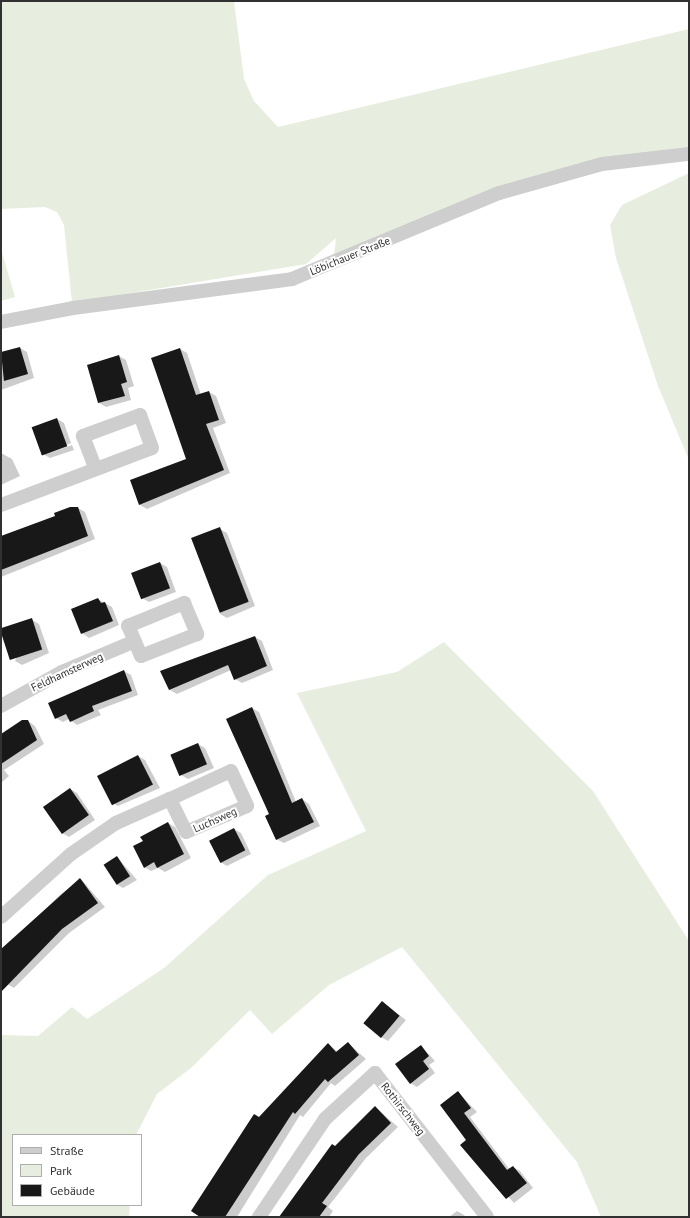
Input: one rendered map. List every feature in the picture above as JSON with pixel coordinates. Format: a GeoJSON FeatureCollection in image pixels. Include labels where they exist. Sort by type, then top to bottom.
{"type":"FeatureCollection","features":[{"type":"Feature","properties":{"kind":"street","name":"Löbichauer Straße"},"geometry":{"type":"LineString","coordinates":[[1,322],[73,308],[292,279],[499,193],[602,164],[689,154]]}},
{"type":"Feature","properties":{"kind":"street"},"geometry":{"type":"LineString","coordinates":[[1,505],[95,468],[152,448],[140,415],[83,436],[95,468]]}},
{"type":"Feature","properties":{"kind":"street"},"geometry":{"type":"LineString","coordinates":[[184,603],[197,634],[142,656],[135,641],[128,626],[184,603]]}},
{"type":"Feature","properties":{"kind":"street","name":"Feldhamsterweg"},"geometry":{"type":"LineString","coordinates":[[1,706],[62,672],[135,641]]}},
{"type":"Feature","properties":{"kind":"street","name":"Luchsweg"},"geometry":{"type":"LineString","coordinates":[[1,916],[84,845],[116,823],[231,771],[247,806],[186,832],[170,799]]}},
{"type":"Feature","properties":{"kind":"street","name":"Rothirschweg"},"geometry":{"type":"LineString","coordinates":[[258,1217],[325,1119],[375,1073],[487,1217]]}},
{"type":"Feature","properties":{"kind":"green space"},"geometry":{"type":"Polygon","coordinates":[[[1,1],[234,1],[244,79],[254,101],[278,127],[689,29],[689,154],[602,164],[499,193],[333,264],[336,238],[306,264],[72,303],[64,225],[57,212],[45,207],[1,209],[1,1]]]}},
{"type":"Feature","properties":{"kind":"green space"},"geometry":{"type":"Polygon","coordinates":[[[689,173],[689,460],[658,386],[616,258],[610,225],[622,205],[689,173]]]}},
{"type":"Feature","properties":{"kind":"green space"},"geometry":{"type":"Polygon","coordinates":[[[1,249],[15,297],[1,301],[1,249]]]}},
{"type":"Feature","properties":{"kind":"green space"},"geometry":{"type":"Polygon","coordinates":[[[444,642],[593,791],[689,941],[689,1217],[601,1217],[577,1162],[402,947],[329,985],[272,1034],[250,1010],[191,1068],[157,1094],[137,1134],[12,1134],[12,1206],[130,1206],[129,1217],[1,1217],[1,1035],[38,1036],[72,1007],[87,1019],[164,968],[268,875],[366,831],[297,693],[397,672],[444,642]]]}},
{"type":"Feature","properties":{"kind":"building"},"geometry":{"type":"Polygon","coordinates":[[[20,347],[28,374],[4,381],[1,352],[20,347]]]}},
{"type":"Feature","properties":{"kind":"building"},"geometry":{"type":"Polygon","coordinates":[[[180,348],[196,395],[209,391],[219,420],[206,424],[224,470],[139,505],[130,480],[186,459],[151,358],[180,348]]]}},
{"type":"Feature","properties":{"kind":"building"},"geometry":{"type":"Polygon","coordinates":[[[119,355],[127,382],[121,384],[125,396],[98,403],[87,365],[119,355]]]}},
{"type":"Feature","properties":{"kind":"building"},"geometry":{"type":"Polygon","coordinates":[[[57,418],[67,446],[42,455],[32,427],[57,418]]]}},
{"type":"Feature","properties":{"kind":"building"},"geometry":{"type":"Polygon","coordinates":[[[70,507],[78,507],[88,536],[1,570],[1,536],[55,516],[54,513],[70,507]]]}},
{"type":"Feature","properties":{"kind":"building"},"geometry":{"type":"Polygon","coordinates":[[[220,527],[249,602],[220,613],[191,538],[220,527]]]}},
{"type":"Feature","properties":{"kind":"building"},"geometry":{"type":"Polygon","coordinates":[[[160,562],[170,588],[141,599],[131,573],[160,562]]]}},
{"type":"Feature","properties":{"kind":"building"},"geometry":{"type":"Polygon","coordinates":[[[98,598],[101,603],[105,602],[113,621],[81,634],[71,609],[98,598]]]}},
{"type":"Feature","properties":{"kind":"building"},"geometry":{"type":"Polygon","coordinates":[[[32,618],[42,649],[10,660],[1,633],[1,628],[32,618]]]}},
{"type":"Feature","properties":{"kind":"building"},"geometry":{"type":"Polygon","coordinates":[[[255,636],[267,666],[234,680],[228,665],[169,690],[160,671],[255,636]]]}},
{"type":"Feature","properties":{"kind":"building"},"geometry":{"type":"Polygon","coordinates":[[[124,670],[132,691],[92,706],[94,711],[70,722],[66,714],[55,719],[48,703],[124,670]]]}},
{"type":"Feature","properties":{"kind":"building"},"geometry":{"type":"Polygon","coordinates":[[[252,707],[292,803],[302,798],[314,822],[276,840],[265,816],[269,814],[226,719],[252,707]]]}},
{"type":"Feature","properties":{"kind":"building"},"geometry":{"type":"Polygon","coordinates":[[[22,720],[28,720],[37,740],[1,764],[1,734],[22,720]]]}},
{"type":"Feature","properties":{"kind":"building"},"geometry":{"type":"Polygon","coordinates":[[[198,743],[207,764],[179,776],[170,755],[198,743]]]}},
{"type":"Feature","properties":{"kind":"building"},"geometry":{"type":"Polygon","coordinates":[[[138,755],[153,784],[112,805],[97,776],[138,755]]]}},
{"type":"Feature","properties":{"kind":"building"},"geometry":{"type":"Polygon","coordinates":[[[70,788],[89,815],[62,834],[43,807],[70,788]]]}},
{"type":"Feature","properties":{"kind":"building"},"geometry":{"type":"Polygon","coordinates":[[[168,822],[184,854],[157,868],[154,862],[144,868],[133,846],[143,841],[140,837],[168,822]]]}},
{"type":"Feature","properties":{"kind":"building"},"geometry":{"type":"Polygon","coordinates":[[[234,828],[245,850],[220,863],[209,841],[234,828]]]}},
{"type":"Feature","properties":{"kind":"building"},"geometry":{"type":"Polygon","coordinates":[[[117,856],[130,876],[117,885],[104,865],[117,856]]]}},
{"type":"Feature","properties":{"kind":"building"},"geometry":{"type":"Polygon","coordinates":[[[80,878],[98,903],[62,929],[1,992],[1,949],[80,878]]]}},
{"type":"Feature","properties":{"kind":"building"},"geometry":{"type":"Polygon","coordinates":[[[382,1001],[400,1016],[381,1038],[363,1023],[382,1001]]]}},
{"type":"Feature","properties":{"kind":"building"},"geometry":{"type":"Polygon","coordinates":[[[348,1042],[359,1055],[328,1082],[325,1079],[295,1114],[293,1112],[225,1217],[200,1217],[191,1211],[254,1114],[259,1117],[328,1043],[336,1052],[348,1042]]]}},
{"type":"Feature","properties":{"kind":"building"},"geometry":{"type":"Polygon","coordinates":[[[421,1045],[429,1056],[423,1061],[429,1069],[410,1084],[395,1064],[421,1045]]]}},
{"type":"Feature","properties":{"kind":"building"},"geometry":{"type":"Polygon","coordinates":[[[458,1091],[471,1108],[464,1113],[507,1170],[513,1166],[527,1183],[506,1199],[460,1145],[466,1140],[440,1105],[458,1091]]]}},
{"type":"Feature","properties":{"kind":"building"},"geometry":{"type":"Polygon","coordinates":[[[375,1106],[391,1123],[359,1154],[322,1203],[327,1206],[319,1217],[279,1217],[332,1144],[335,1146],[375,1106]]]}}]}
